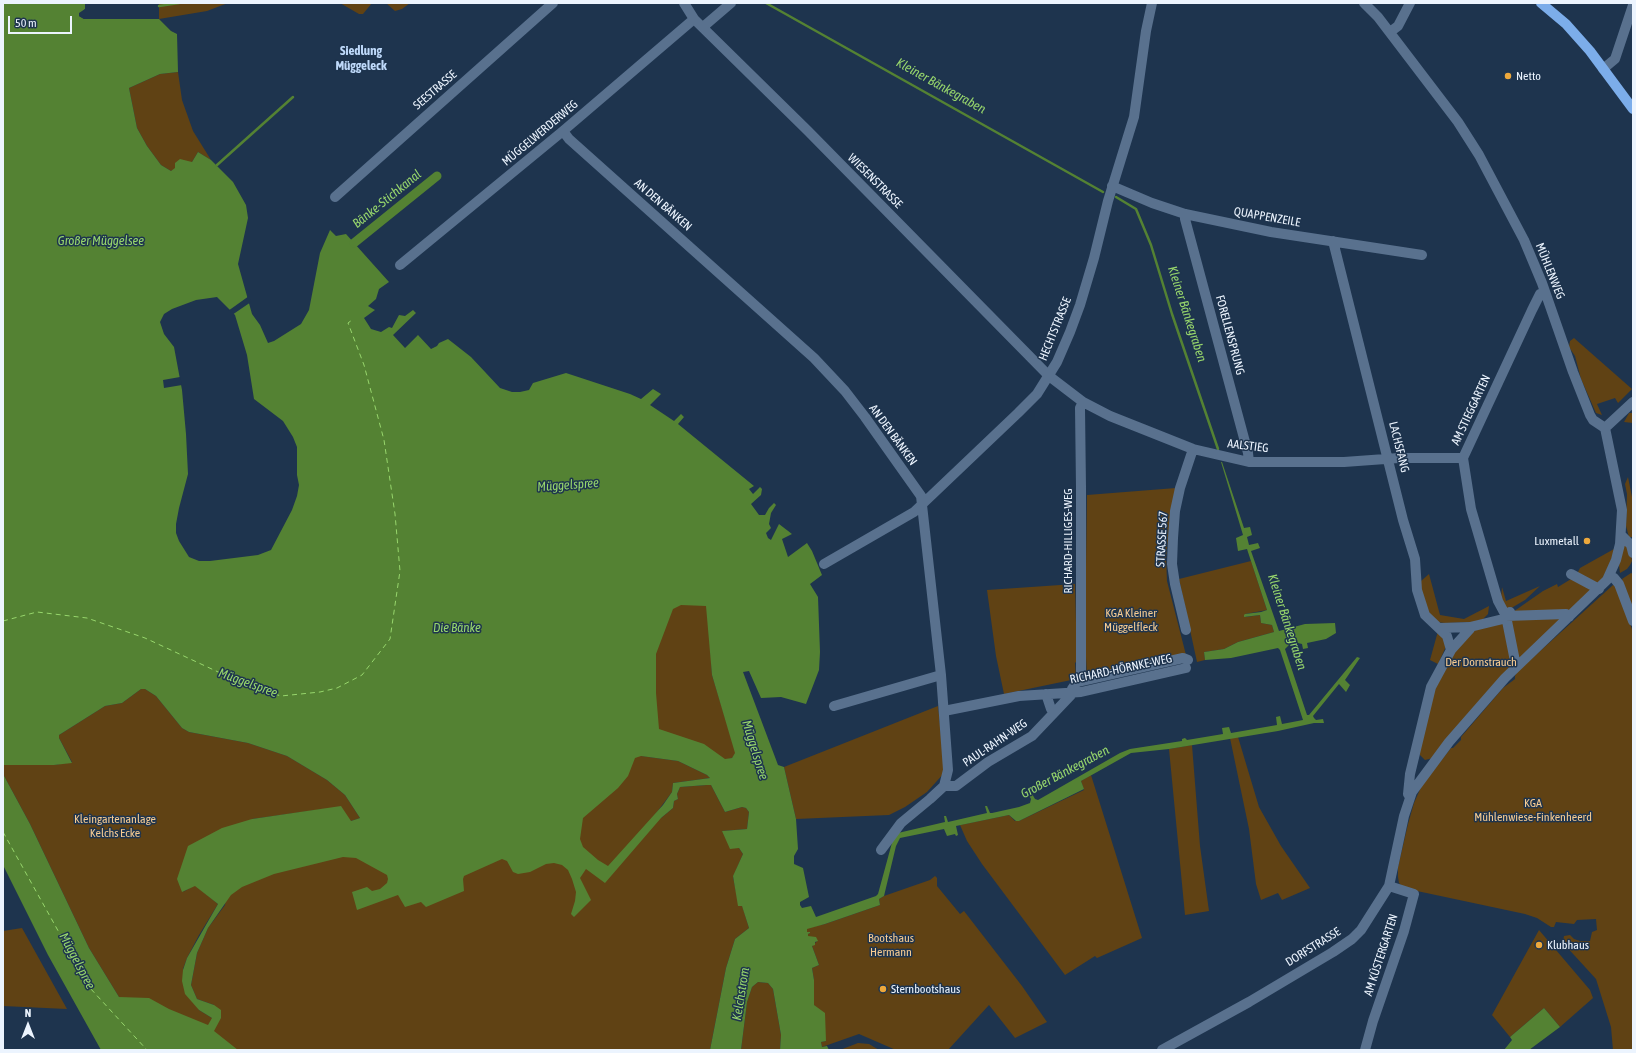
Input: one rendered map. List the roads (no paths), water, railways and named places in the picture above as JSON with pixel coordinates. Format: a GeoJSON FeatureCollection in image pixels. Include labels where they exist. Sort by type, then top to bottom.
{"type":"FeatureCollection","features":[{"type":"Feature","properties":{"kind":"main road"},"geometry":{"type":"LineString","coordinates":[[1541,3],[1566,24],[1603,68],[1633,109]]}},
{"type":"Feature","properties":{"kind":"street","name":"SEESTRASSE"},"geometry":{"type":"LineString","coordinates":[[335,197],[553,3]]}},
{"type":"Feature","properties":{"kind":"street","name":"WIESENSTRASSE"},"geometry":{"type":"LineString","coordinates":[[684,3],[694,19],[1049,376]]}},
{"type":"Feature","properties":{"kind":"street"},"geometry":{"type":"LineString","coordinates":[[703,27],[731,3]]}},
{"type":"Feature","properties":{"kind":"street","name":"HECHTSTRASSE"},"geometry":{"type":"LineString","coordinates":[[824,564],[914,512],[1037,394],[1049,376],[1062,353],[1080,305],[1094,258],[1112,186],[1134,117],[1146,31],[1152,3]]}},
{"type":"Feature","properties":{"kind":"street","name":"MÜHLENWEG"},"geometry":{"type":"LineString","coordinates":[[1364,3],[1378,16],[1444,103],[1479,155],[1524,240],[1545,292],[1590,415],[1593,420],[1605,428]]}},
{"type":"Feature","properties":{"kind":"street"},"geometry":{"type":"LineString","coordinates":[[1390,32],[1398,26],[1410,3]]}},
{"type":"Feature","properties":{"kind":"street"},"geometry":{"type":"LineString","coordinates":[[1603,68],[1615,59],[1633,5]]}},
{"type":"Feature","properties":{"kind":"street","name":"MÜGGELWERDERWEG"},"geometry":{"type":"LineString","coordinates":[[400,264],[563,131],[694,19]]}},
{"type":"Feature","properties":{"kind":"street","name":"AN DEN BÄNKEN"},"geometry":{"type":"LineString","coordinates":[[563,131],[569,139],[814,358],[845,391],[921,496],[949,762],[944,786]]}},
{"type":"Feature","properties":{"kind":"street","name":"QUAPPENZEILE"},"geometry":{"type":"LineString","coordinates":[[1112,186],[1152,204],[1185,214],[1271,232],[1422,255]]}},
{"type":"Feature","properties":{"kind":"street","name":"FORELLENSPRUNG"},"geometry":{"type":"LineString","coordinates":[[1185,214],[1185,219],[1248,453],[1249,462]]}},
{"type":"Feature","properties":{"kind":"street","name":"LACHSFANG"},"geometry":{"type":"LineString","coordinates":[[1333,241],[1403,520],[1415,559],[1417,590],[1425,615],[1432,624],[1440,628],[1447,636],[1451,650]]}},
{"type":"Feature","properties":{"kind":"street","name":"AM STIEGGARTEN"},"geometry":{"type":"LineString","coordinates":[[1516,666],[1504,610],[1471,509],[1463,458],[1529,315],[1540,294],[1545,292]]}},
{"type":"Feature","properties":{"kind":"street","name":"AALSTIEG"},"geometry":{"type":"LineString","coordinates":[[1049,376],[1083,402],[1110,416],[1205,453],[1249,462],[1344,462],[1418,458],[1463,458]]}},
{"type":"Feature","properties":{"kind":"street","name":"RICHARD-HILLIGES-WEG"},"geometry":{"type":"LineString","coordinates":[[1081,680],[1080,408],[1083,402]]}},
{"type":"Feature","properties":{"kind":"street"},"geometry":{"type":"LineString","coordinates":[[1632,405],[1605,428],[1622,510],[1622,536],[1616,560],[1608,578],[1614,578],[1619,584],[1633,621]]}},
{"type":"Feature","properties":{"kind":"street","name":"STRASSE 567"},"geometry":{"type":"LineString","coordinates":[[1186,630],[1175,584],[1172,564],[1173,538],[1175,511],[1180,488],[1193,449]]}},
{"type":"Feature","properties":{"kind":"street"},"geometry":{"type":"LineString","coordinates":[[1622,536],[1631,545],[1633,553]]}},
{"type":"Feature","properties":{"kind":"street"},"geometry":{"type":"LineString","coordinates":[[1571,574],[1599,589]]}},
{"type":"Feature","properties":{"kind":"street","name":"DORFSTRASSE"},"geometry":{"type":"LineString","coordinates":[[1162,1050],[1171,1047],[1249,1002],[1352,939],[1369,919],[1389,886],[1404,816],[1410,797],[1449,742],[1516,666],[1599,589],[1608,578]]}},
{"type":"Feature","properties":{"kind":"street"},"geometry":{"type":"LineString","coordinates":[[1440,628],[1470,627],[1503,619],[1504,610]]}},
{"type":"Feature","properties":{"kind":"street"},"geometry":{"type":"LineString","coordinates":[[1483,623],[1495,611],[1504,610],[1566,614],[1569,617]]}},
{"type":"Feature","properties":{"kind":"street","name":"DORFSTRASSE"},"geometry":{"type":"LineString","coordinates":[[1410,797],[1408,794],[1409,779],[1431,687],[1451,650],[1470,629],[1470,627]]}},
{"type":"Feature","properties":{"kind":"street","name":"RICHARD-HÖRNKE-WEG"},"geometry":{"type":"LineString","coordinates":[[944,711],[1019,696],[1071,693],[1095,689],[1187,664],[1183,658],[1081,680]]}},
{"type":"Feature","properties":{"kind":"street"},"geometry":{"type":"LineString","coordinates":[[834,706],[941,675]]}},
{"type":"Feature","properties":{"kind":"street","name":"PAUL-RAHN-WEG"},"geometry":{"type":"LineString","coordinates":[[944,786],[956,786],[988,762],[1032,736],[1071,693],[1075,684],[1081,680]]}},
{"type":"Feature","properties":{"kind":"street"},"geometry":{"type":"LineString","coordinates":[[1046,694],[1051,709],[1055,712]]}},
{"type":"Feature","properties":{"kind":"street"},"geometry":{"type":"LineString","coordinates":[[881,850],[901,823],[944,786]]}},
{"type":"Feature","properties":{"kind":"street","name":"AM KÜSTERGARTEN"},"geometry":{"type":"LineString","coordinates":[[1365,1050],[1414,894],[1389,886]]}},
{"type":"Feature","properties":{"kind":"water"},"geometry":{"type":"Polygon","coordinates":[[[3,3],[159,3],[159,9],[85,9],[79,16],[84,19],[159,19],[171,31],[177,34],[178,72],[160,74],[129,88],[137,128],[147,146],[161,165],[171,171],[175,168],[175,163],[180,159],[192,162],[198,152],[211,160],[233,182],[246,205],[248,218],[238,264],[252,314],[260,325],[268,343],[274,341],[301,324],[309,310],[320,253],[330,230],[336,236],[346,234],[389,282],[379,289],[376,299],[368,306],[375,310],[364,318],[371,329],[381,332],[389,327],[392,328],[399,315],[405,316],[413,310],[416,313],[393,335],[405,348],[418,335],[431,349],[448,339],[471,357],[500,388],[512,392],[529,390],[533,383],[566,373],[641,399],[653,389],[661,394],[650,405],[674,421],[681,414],[684,417],[678,424],[754,486],[749,489],[753,494],[760,487],[762,489],[761,495],[751,504],[759,515],[765,515],[774,503],[776,505],[771,513],[769,524],[771,528],[766,533],[768,538],[771,540],[779,524],[792,534],[782,539],[788,557],[807,543],[822,575],[810,584],[818,597],[820,652],[819,670],[806,704],[781,697],[761,698],[749,671],[743,672],[778,765],[784,767],[796,819],[798,849],[794,856],[794,864],[803,868],[809,897],[800,902],[800,905],[802,908],[811,906],[816,917],[878,894],[893,839],[898,833],[945,822],[944,816],[946,816],[948,822],[987,813],[985,806],[987,806],[990,813],[1019,807],[1030,803],[1031,799],[1028,793],[1031,792],[1035,799],[1038,800],[1120,753],[1130,749],[1182,741],[1182,739],[1185,738],[1187,740],[1223,734],[1222,728],[1229,727],[1231,733],[1277,725],[1276,717],[1280,716],[1282,724],[1303,720],[1280,650],[1278,648],[1231,658],[1205,660],[1204,652],[1224,649],[1238,642],[1274,632],[1272,625],[1261,623],[1260,615],[1244,617],[1245,614],[1267,610],[1247,549],[1238,551],[1236,538],[1243,535],[1221,462],[1244,528],[1250,527],[1252,535],[1247,537],[1249,545],[1258,543],[1260,548],[1251,551],[1279,631],[1305,624],[1335,623],[1336,633],[1326,639],[1307,643],[1308,648],[1303,649],[1302,644],[1298,643],[1289,645],[1285,649],[1307,715],[1309,715],[1357,657],[1360,658],[1345,680],[1350,685],[1346,692],[1339,684],[1313,716],[1316,720],[1323,719],[1324,723],[1314,723],[1278,731],[1169,749],[1131,753],[1081,781],[1084,789],[1019,821],[1016,821],[1009,815],[956,826],[958,835],[956,836],[955,834],[947,836],[944,829],[900,838],[896,846],[884,896],[879,899],[880,905],[807,929],[807,932],[810,932],[808,936],[816,937],[818,941],[812,946],[819,965],[812,968],[814,980],[814,1005],[825,1013],[826,1041],[821,1042],[822,1047],[827,1046],[829,1050],[780,1050],[781,1035],[773,989],[768,983],[758,982],[752,987],[747,1002],[741,1050],[710,1050],[726,968],[735,939],[749,928],[742,906],[738,906],[733,876],[743,854],[739,848],[730,849],[722,831],[747,829],[749,812],[746,808],[742,807],[725,812],[711,785],[707,785],[680,787],[677,794],[678,799],[674,801],[673,808],[661,818],[605,883],[586,869],[580,878],[591,900],[574,917],[571,914],[576,892],[572,879],[568,870],[562,865],[554,863],[546,864],[530,872],[518,874],[513,872],[507,861],[502,859],[464,876],[464,891],[426,907],[421,902],[405,907],[398,895],[357,910],[352,892],[367,887],[372,891],[380,889],[387,883],[388,879],[387,875],[356,858],[343,857],[274,874],[242,887],[231,895],[208,928],[197,953],[191,985],[197,999],[214,1005],[221,1010],[221,1018],[214,1031],[238,1050],[101,1050],[48,955],[3,865],[3,774],[30,824],[89,948],[119,997],[149,998],[169,1009],[208,1025],[212,1018],[199,1010],[185,994],[182,981],[183,970],[187,958],[218,904],[195,886],[182,892],[177,879],[188,846],[222,828],[252,819],[341,806],[351,821],[360,818],[345,795],[327,780],[287,756],[248,743],[189,732],[182,728],[156,696],[145,689],[141,689],[122,703],[105,706],[59,735],[59,738],[72,763],[54,765],[3,765],[3,3]],[[217,297],[196,300],[172,309],[164,314],[160,322],[164,334],[174,347],[182,390],[186,434],[188,474],[179,508],[176,533],[189,557],[199,561],[258,555],[271,550],[292,510],[299,485],[297,475],[297,447],[293,437],[283,421],[254,399],[247,355],[235,315],[217,297]],[[681,605],[673,609],[656,654],[656,693],[659,729],[704,744],[725,759],[732,758],[735,753],[712,675],[706,606],[681,605]],[[641,756],[635,758],[628,776],[618,788],[583,818],[580,839],[583,847],[598,860],[608,866],[663,805],[672,792],[673,783],[710,778],[707,775],[678,761],[641,756]]]}},
{"type":"Feature","properties":{"kind":"water"},"geometry":{"type":"Polygon","coordinates":[[[1544,1008],[1560,1027],[1529,1050],[1504,1050],[1512,1040],[1510,1037],[1544,1008]]]}},
{"type":"Feature","properties":{"kind":"waterway"},"geometry":{"type":"LineString","coordinates":[[159,6],[179,3]]}},
{"type":"Feature","properties":{"kind":"waterway","name":"Kleiner Bänkegraben"},"geometry":{"type":"LineString","coordinates":[[766,3],[1103,192]]}},
{"type":"Feature","properties":{"kind":"waterway"},"geometry":{"type":"LineString","coordinates":[[217,165],[293,97]]}},
{"type":"Feature","properties":{"kind":"waterway","name":"Bänke-Stichkanal"},"geometry":{"type":"LineString","coordinates":[[354,243],[437,176]]}},
{"type":"Feature","properties":{"kind":"waterway","name":"Kleiner Bänkegraben"},"geometry":{"type":"LineString","coordinates":[[1116,197],[1136,209],[1151,245],[1172,314],[1218,449]]}},
{"type":"Feature","properties":{"kind":"place","name":"Netto"},"geometry":{"type":"Point","coordinates":[1508,76]}},
{"type":"Feature","properties":{"kind":"place","name":"Luxmetall"},"geometry":{"type":"Point","coordinates":[1587,541]}},
{"type":"Feature","properties":{"kind":"place","name":"Klubhaus"},"geometry":{"type":"Point","coordinates":[1539,945]}},
{"type":"Feature","properties":{"kind":"place","name":"Sternbootshaus"},"geometry":{"type":"Point","coordinates":[883,989]}},
{"type":"Feature","properties":{"kind":"district","name":"Siedlung Müggeleck"},"geometry":{"type":"Point","coordinates":[361,58]}},
{"type":"Feature","properties":{"kind":"water label","name":"Großer Müggelsee"},"geometry":{"type":"Point","coordinates":[101,241]}},
{"type":"Feature","properties":{"kind":"water label","name":"Müggelspree"},"geometry":{"type":"Point","coordinates":[568,485]}},
{"type":"Feature","properties":{"kind":"water label","name":"Die Bänke"},"geometry":{"type":"Point","coordinates":[457,628]}},
{"type":"Feature","properties":{"kind":"water label","name":"Müggelspree"},"geometry":{"type":"Point","coordinates":[248,683]}},
{"type":"Feature","properties":{"kind":"water label","name":"Müggelspree"},"geometry":{"type":"Point","coordinates":[755,750]}},
{"type":"Feature","properties":{"kind":"water label","name":"Großer Bänkegraben"},"geometry":{"type":"Point","coordinates":[1065,772]}},
{"type":"Feature","properties":{"kind":"water label","name":"Müggelspree"},"geometry":{"type":"Point","coordinates":[77,961]}},
{"type":"Feature","properties":{"kind":"water label","name":"Kelchstrom"},"geometry":{"type":"Point","coordinates":[741,994]}},
{"type":"Feature","properties":{"kind":"park label","name":"KGA Kleiner Müggelfleck"},"geometry":{"type":"Point","coordinates":[1131,620]}},
{"type":"Feature","properties":{"kind":"park label","name":"Der Dornstrauch"},"geometry":{"type":"Point","coordinates":[1481,662]}},
{"type":"Feature","properties":{"kind":"park label","name":"KGA Mühlenwiese-Finkenheerd"},"geometry":{"type":"Point","coordinates":[1533,810]}},
{"type":"Feature","properties":{"kind":"park label","name":"Kleingartenanlage Kelchs Ecke"},"geometry":{"type":"Point","coordinates":[115,826]}},
{"type":"Feature","properties":{"kind":"park label","name":"Bootshaus Hermann"},"geometry":{"type":"Point","coordinates":[891,945]}}]}
